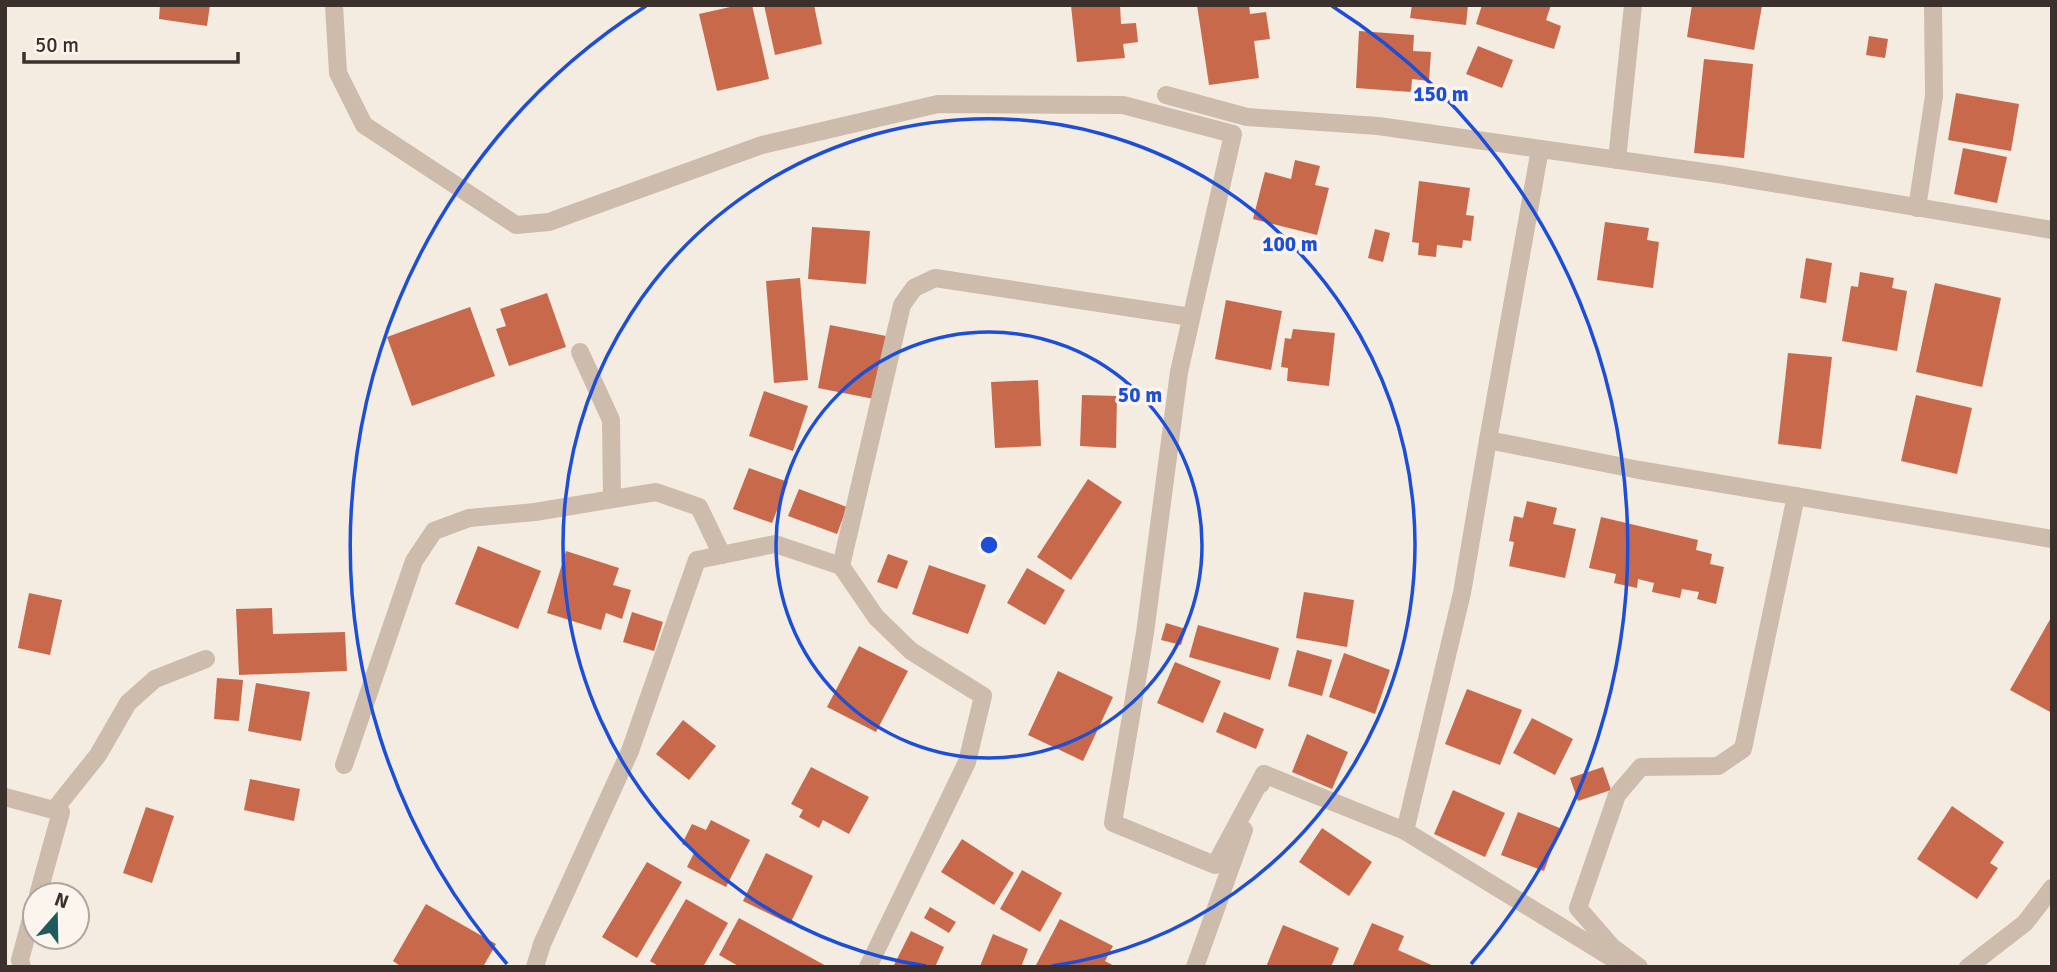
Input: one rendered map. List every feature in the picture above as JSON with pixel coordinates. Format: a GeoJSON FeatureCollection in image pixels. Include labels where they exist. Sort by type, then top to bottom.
{"type":"FeatureCollection","features":[{"type":"Feature","properties":{"kind":"street"},"geometry":{"type":"LineString","coordinates":[[334,5],[338,73],[365,125],[516,225],[550,222],[762,145],[938,104],[1123,106],[1233,135],[1179,372],[1145,633],[1112,823],[1215,865],[1264,774]]}},
{"type":"Feature","properties":{"kind":"street"},"geometry":{"type":"LineString","coordinates":[[1617,160],[1633,5]]}},
{"type":"Feature","properties":{"kind":"street"},"geometry":{"type":"LineString","coordinates":[[1917,208],[1934,96],[1933,5]]}},
{"type":"Feature","properties":{"kind":"street"},"geometry":{"type":"LineString","coordinates":[[1166,95],[1247,117],[1378,126],[1617,160],[2052,230]]}},
{"type":"Feature","properties":{"kind":"street"},"geometry":{"type":"LineString","coordinates":[[1405,831],[1462,593],[1540,149]]}},
{"type":"Feature","properties":{"kind":"street"},"geometry":{"type":"LineString","coordinates":[[841,566],[902,305],[914,288],[935,278],[1191,317]]}},
{"type":"Feature","properties":{"kind":"street"},"geometry":{"type":"LineString","coordinates":[[580,352],[611,420],[612,497]]}},
{"type":"Feature","properties":{"kind":"street"},"geometry":{"type":"LineString","coordinates":[[1489,440],[1639,470],[2052,538]]}},
{"type":"Feature","properties":{"kind":"street"},"geometry":{"type":"LineString","coordinates":[[344,765],[414,561],[434,531],[469,518],[535,512],[612,497],[656,492],[699,507],[722,555]]}},
{"type":"Feature","properties":{"kind":"street"},"geometry":{"type":"LineString","coordinates":[[1639,967],[1612,947],[1578,908],[1617,795],[1641,767],[1718,766],[1743,749],[1796,496]]}},
{"type":"Feature","properties":{"kind":"street"},"geometry":{"type":"LineString","coordinates":[[535,967],[542,944],[630,751],[697,560],[775,544],[841,566],[876,617],[911,651],[983,696],[967,762],[869,967]]}},
{"type":"Feature","properties":{"kind":"street"},"geometry":{"type":"LineString","coordinates":[[54,810],[98,755],[128,703],[156,679],[206,659]]}},
{"type":"Feature","properties":{"kind":"street"},"geometry":{"type":"LineString","coordinates":[[1264,774],[1405,831],[1626,967]]}},
{"type":"Feature","properties":{"kind":"street"},"geometry":{"type":"LineString","coordinates":[[1195,967],[1264,774]]}},
{"type":"Feature","properties":{"kind":"street"},"geometry":{"type":"LineString","coordinates":[[5,797],[61,812],[42,881]]}},
{"type":"Feature","properties":{"kind":"street"},"geometry":{"type":"LineString","coordinates":[[1968,967],[2025,923],[2052,888]]}},
{"type":"Feature","properties":{"kind":"building"},"geometry":{"type":"Polygon","coordinates":[[[160,5],[210,5],[207,26],[159,19],[160,5]]]}},
{"type":"Feature","properties":{"kind":"building"},"geometry":{"type":"Polygon","coordinates":[[[739,5],[752,5],[769,79],[717,91],[699,14],[739,5]]]}},
{"type":"Feature","properties":{"kind":"building"},"geometry":{"type":"Polygon","coordinates":[[[764,5],[814,5],[822,44],[775,55],[764,5]]]}},
{"type":"Feature","properties":{"kind":"building"},"geometry":{"type":"Polygon","coordinates":[[[1071,5],[1120,5],[1121,24],[1136,23],[1138,42],[1123,44],[1125,58],[1077,62],[1071,5]]]}},
{"type":"Feature","properties":{"kind":"building"},"geometry":{"type":"Polygon","coordinates":[[[1197,5],[1249,5],[1250,14],[1266,12],[1270,39],[1254,41],[1259,78],[1209,85],[1197,5]]]}},
{"type":"Feature","properties":{"kind":"building"},"geometry":{"type":"Polygon","coordinates":[[[1412,5],[1468,5],[1466,25],[1410,18],[1412,5]]]}},
{"type":"Feature","properties":{"kind":"building"},"geometry":{"type":"Polygon","coordinates":[[[1482,5],[1551,5],[1546,20],[1561,26],[1554,49],[1476,24],[1482,5]]]}},
{"type":"Feature","properties":{"kind":"building"},"geometry":{"type":"Polygon","coordinates":[[[1692,5],[1762,6],[1754,50],[1687,37],[1692,5]]]}},
{"type":"Feature","properties":{"kind":"building"},"geometry":{"type":"Polygon","coordinates":[[[1359,31],[1414,35],[1413,51],[1431,52],[1429,81],[1412,79],[1411,92],[1356,88],[1359,31]]]}},
{"type":"Feature","properties":{"kind":"building"},"geometry":{"type":"Polygon","coordinates":[[[1869,36],[1888,39],[1885,58],[1866,55],[1869,36]]]}},
{"type":"Feature","properties":{"kind":"building"},"geometry":{"type":"Polygon","coordinates":[[[1478,46],[1513,60],[1502,88],[1466,74],[1478,46]]]}},
{"type":"Feature","properties":{"kind":"building"},"geometry":{"type":"Polygon","coordinates":[[[1704,59],[1753,64],[1744,158],[1694,153],[1704,59]]]}},
{"type":"Feature","properties":{"kind":"building"},"geometry":{"type":"Polygon","coordinates":[[[1956,93],[2019,104],[2011,151],[1948,140],[1956,93]]]}},
{"type":"Feature","properties":{"kind":"building"},"geometry":{"type":"Polygon","coordinates":[[[1963,148],[2007,157],[1997,203],[1954,194],[1963,148]]]}},
{"type":"Feature","properties":{"kind":"building"},"geometry":{"type":"Polygon","coordinates":[[[1295,160],[1320,166],[1315,185],[1329,188],[1317,235],[1253,219],[1265,172],[1291,179],[1295,160]]]}},
{"type":"Feature","properties":{"kind":"building"},"geometry":{"type":"Polygon","coordinates":[[[1419,181],[1470,188],[1466,215],[1474,216],[1471,241],[1463,240],[1462,248],[1437,245],[1436,257],[1418,255],[1419,243],[1412,242],[1419,181]]]}},
{"type":"Feature","properties":{"kind":"building"},"geometry":{"type":"Polygon","coordinates":[[[1605,222],[1649,228],[1647,240],[1659,242],[1653,288],[1597,280],[1605,222]]]}},
{"type":"Feature","properties":{"kind":"building"},"geometry":{"type":"Polygon","coordinates":[[[812,227],[870,231],[866,284],[808,279],[812,227]]]}},
{"type":"Feature","properties":{"kind":"building"},"geometry":{"type":"Polygon","coordinates":[[[1375,229],[1390,233],[1383,262],[1368,258],[1375,229]]]}},
{"type":"Feature","properties":{"kind":"building"},"geometry":{"type":"Polygon","coordinates":[[[1806,258],[1832,263],[1826,303],[1800,298],[1806,258]]]}},
{"type":"Feature","properties":{"kind":"building"},"geometry":{"type":"Polygon","coordinates":[[[1860,272],[1894,278],[1892,288],[1907,291],[1897,351],[1842,341],[1851,286],[1858,287],[1860,272]]]}},
{"type":"Feature","properties":{"kind":"building"},"geometry":{"type":"Polygon","coordinates":[[[800,278],[808,380],[774,383],[766,281],[800,278]]]}},
{"type":"Feature","properties":{"kind":"building"},"geometry":{"type":"Polygon","coordinates":[[[1935,283],[2001,298],[1982,387],[1916,372],[1935,283]]]}},
{"type":"Feature","properties":{"kind":"building"},"geometry":{"type":"Polygon","coordinates":[[[547,293],[566,347],[509,366],[496,329],[506,326],[500,309],[547,293]]]}},
{"type":"Feature","properties":{"kind":"building"},"geometry":{"type":"Polygon","coordinates":[[[1226,300],[1282,311],[1271,370],[1215,359],[1226,300]]]}},
{"type":"Feature","properties":{"kind":"building"},"geometry":{"type":"Polygon","coordinates":[[[470,307],[495,376],[412,406],[387,337],[470,307]]]}},
{"type":"Feature","properties":{"kind":"building"},"geometry":{"type":"Polygon","coordinates":[[[830,325],[886,336],[874,399],[818,388],[830,325]]]}},
{"type":"Feature","properties":{"kind":"building"},"geometry":{"type":"Polygon","coordinates":[[[1293,329],[1335,333],[1329,386],[1287,381],[1288,368],[1281,367],[1285,338],[1291,339],[1293,329]]]}},
{"type":"Feature","properties":{"kind":"building"},"geometry":{"type":"Polygon","coordinates":[[[1788,353],[1832,357],[1821,449],[1778,444],[1788,353]]]}},
{"type":"Feature","properties":{"kind":"building"},"geometry":{"type":"Polygon","coordinates":[[[1038,380],[1041,446],[995,448],[991,382],[1038,380]]]}},
{"type":"Feature","properties":{"kind":"building"},"geometry":{"type":"Polygon","coordinates":[[[764,391],[808,406],[793,451],[749,436],[764,391]]]}},
{"type":"Feature","properties":{"kind":"building"},"geometry":{"type":"Polygon","coordinates":[[[1082,395],[1117,396],[1116,448],[1080,446],[1082,395]]]}},
{"type":"Feature","properties":{"kind":"building"},"geometry":{"type":"Polygon","coordinates":[[[1916,395],[1972,408],[1957,474],[1901,461],[1916,395]]]}},
{"type":"Feature","properties":{"kind":"building"},"geometry":{"type":"Polygon","coordinates":[[[749,468],[788,482],[772,523],[733,509],[749,468]]]}},
{"type":"Feature","properties":{"kind":"building"},"geometry":{"type":"Polygon","coordinates":[[[1088,479],[1122,502],[1071,580],[1037,557],[1088,479]]]}},
{"type":"Feature","properties":{"kind":"building"},"geometry":{"type":"Polygon","coordinates":[[[799,489],[847,507],[837,534],[788,516],[799,489]]]}},
{"type":"Feature","properties":{"kind":"building"},"geometry":{"type":"Polygon","coordinates":[[[1527,501],[1557,508],[1553,524],[1576,529],[1565,578],[1509,566],[1514,542],[1509,541],[1514,516],[1523,518],[1527,501]]]}},
{"type":"Feature","properties":{"kind":"building"},"geometry":{"type":"Polygon","coordinates":[[[1601,517],[1698,540],[1696,550],[1712,554],[1710,564],[1724,567],[1716,604],[1697,599],[1699,592],[1682,589],[1680,598],[1652,592],[1654,583],[1638,579],[1637,588],[1614,583],[1616,574],[1589,568],[1601,517]]]}},
{"type":"Feature","properties":{"kind":"building"},"geometry":{"type":"Polygon","coordinates":[[[478,546],[541,571],[518,629],[455,604],[478,546]]]}},
{"type":"Feature","properties":{"kind":"building"},"geometry":{"type":"Polygon","coordinates":[[[566,551],[619,568],[613,585],[631,590],[622,619],[606,613],[601,630],[547,613],[566,551]]]}},
{"type":"Feature","properties":{"kind":"building"},"geometry":{"type":"Polygon","coordinates":[[[888,554],[908,561],[897,589],[877,582],[888,554]]]}},
{"type":"Feature","properties":{"kind":"building"},"geometry":{"type":"Polygon","coordinates":[[[929,565],[986,585],[968,634],[912,614],[929,565]]]}},
{"type":"Feature","properties":{"kind":"building"},"geometry":{"type":"Polygon","coordinates":[[[1027,568],[1065,590],[1045,625],[1007,603],[1027,568]]]}},
{"type":"Feature","properties":{"kind":"building"},"geometry":{"type":"Polygon","coordinates":[[[1304,592],[1354,600],[1347,647],[1296,638],[1304,592]]]}},
{"type":"Feature","properties":{"kind":"building"},"geometry":{"type":"Polygon","coordinates":[[[29,593],[62,600],[50,655],[18,648],[29,593]]]}},
{"type":"Feature","properties":{"kind":"building"},"geometry":{"type":"Polygon","coordinates":[[[272,608],[273,634],[345,632],[347,671],[239,675],[236,609],[272,608]]]}},
{"type":"Feature","properties":{"kind":"building"},"geometry":{"type":"Polygon","coordinates":[[[632,612],[663,622],[654,651],[623,642],[632,612]]]}},
{"type":"Feature","properties":{"kind":"building"},"geometry":{"type":"Polygon","coordinates":[[[2052,616],[2052,713],[2010,690],[2052,616]]]}},
{"type":"Feature","properties":{"kind":"building"},"geometry":{"type":"Polygon","coordinates":[[[1166,623],[1186,629],[1181,645],[1161,640],[1166,623]]]}},
{"type":"Feature","properties":{"kind":"building"},"geometry":{"type":"Polygon","coordinates":[[[1198,625],[1279,648],[1270,680],[1189,657],[1198,625]]]}},
{"type":"Feature","properties":{"kind":"building"},"geometry":{"type":"Polygon","coordinates":[[[859,646],[908,671],[876,732],[827,707],[859,646]]]}},
{"type":"Feature","properties":{"kind":"building"},"geometry":{"type":"Polygon","coordinates":[[[1297,650],[1332,660],[1322,696],[1288,686],[1297,650]]]}},
{"type":"Feature","properties":{"kind":"building"},"geometry":{"type":"Polygon","coordinates":[[[1344,653],[1390,670],[1375,714],[1329,697],[1344,653]]]}},
{"type":"Feature","properties":{"kind":"building"},"geometry":{"type":"Polygon","coordinates":[[[1175,662],[1221,681],[1203,723],[1157,703],[1175,662]]]}},
{"type":"Feature","properties":{"kind":"building"},"geometry":{"type":"Polygon","coordinates":[[[1058,671],[1113,697],[1083,761],[1028,735],[1058,671]]]}},
{"type":"Feature","properties":{"kind":"building"},"geometry":{"type":"Polygon","coordinates":[[[217,678],[243,680],[239,721],[214,719],[217,678]]]}},
{"type":"Feature","properties":{"kind":"building"},"geometry":{"type":"Polygon","coordinates":[[[256,683],[310,692],[301,741],[248,731],[256,683]]]}},
{"type":"Feature","properties":{"kind":"building"},"geometry":{"type":"Polygon","coordinates":[[[1467,689],[1522,710],[1500,765],[1445,744],[1467,689]]]}},
{"type":"Feature","properties":{"kind":"building"},"geometry":{"type":"Polygon","coordinates":[[[1224,712],[1264,729],[1256,749],[1216,732],[1224,712]]]}},
{"type":"Feature","properties":{"kind":"building"},"geometry":{"type":"Polygon","coordinates":[[[1532,718],[1573,739],[1555,775],[1513,753],[1532,718]]]}},
{"type":"Feature","properties":{"kind":"building"},"geometry":{"type":"Polygon","coordinates":[[[683,720],[716,746],[689,780],[656,754],[683,720]]]}},
{"type":"Feature","properties":{"kind":"building"},"geometry":{"type":"Polygon","coordinates":[[[1307,734],[1348,752],[1332,789],[1292,772],[1307,734]]]}},
{"type":"Feature","properties":{"kind":"building"},"geometry":{"type":"Polygon","coordinates":[[[811,767],[869,797],[849,834],[823,820],[819,828],[799,817],[803,810],[791,804],[811,767]]]}},
{"type":"Feature","properties":{"kind":"building"},"geometry":{"type":"Polygon","coordinates":[[[1603,767],[1611,790],[1578,801],[1570,778],[1603,767]]]}},
{"type":"Feature","properties":{"kind":"building"},"geometry":{"type":"Polygon","coordinates":[[[250,779],[300,789],[294,821],[244,810],[250,779]]]}},
{"type":"Feature","properties":{"kind":"building"},"geometry":{"type":"Polygon","coordinates":[[[1453,790],[1505,813],[1485,857],[1434,834],[1453,790]]]}},
{"type":"Feature","properties":{"kind":"building"},"geometry":{"type":"Polygon","coordinates":[[[1952,806],[2004,842],[1990,863],[1998,868],[1977,899],[1917,859],[1952,806]]]}},
{"type":"Feature","properties":{"kind":"building"},"geometry":{"type":"Polygon","coordinates":[[[146,807],[174,816],[152,883],[123,873],[146,807]]]}},
{"type":"Feature","properties":{"kind":"building"},"geometry":{"type":"Polygon","coordinates":[[[1518,812],[1560,828],[1544,871],[1501,855],[1518,812]]]}},
{"type":"Feature","properties":{"kind":"building"},"geometry":{"type":"Polygon","coordinates":[[[711,820],[750,840],[726,887],[687,867],[695,851],[682,844],[692,824],[706,830],[711,820]]]}},
{"type":"Feature","properties":{"kind":"building"},"geometry":{"type":"Polygon","coordinates":[[[1322,828],[1372,862],[1349,896],[1299,862],[1322,828]]]}},
{"type":"Feature","properties":{"kind":"building"},"geometry":{"type":"Polygon","coordinates":[[[962,839],[1014,873],[994,905],[941,872],[962,839]]]}},
{"type":"Feature","properties":{"kind":"building"},"geometry":{"type":"Polygon","coordinates":[[[766,853],[813,876],[790,924],[743,901],[766,853]]]}},
{"type":"Feature","properties":{"kind":"building"},"geometry":{"type":"Polygon","coordinates":[[[647,862],[682,882],[637,958],[602,937],[647,862]]]}},
{"type":"Feature","properties":{"kind":"building"},"geometry":{"type":"Polygon","coordinates":[[[1022,870],[1062,893],[1040,932],[1000,909],[1022,870]]]}},
{"type":"Feature","properties":{"kind":"building"},"geometry":{"type":"Polygon","coordinates":[[[686,899],[728,923],[703,967],[660,967],[650,961],[686,899]]]}},
{"type":"Feature","properties":{"kind":"building"},"geometry":{"type":"Polygon","coordinates":[[[426,904],[496,944],[483,967],[402,967],[393,961],[426,904]]]}},
{"type":"Feature","properties":{"kind":"building"},"geometry":{"type":"Polygon","coordinates":[[[930,907],[956,922],[949,933],[924,918],[930,907]]]}},
{"type":"Feature","properties":{"kind":"building"},"geometry":{"type":"Polygon","coordinates":[[[739,918],[828,967],[740,967],[719,955],[739,918]]]}},
{"type":"Feature","properties":{"kind":"building"},"geometry":{"type":"Polygon","coordinates":[[[1060,919],[1113,946],[1105,961],[1116,967],[1035,967],[1060,919]]]}},
{"type":"Feature","properties":{"kind":"building"},"geometry":{"type":"Polygon","coordinates":[[[1372,923],[1404,936],[1398,950],[1436,967],[1352,967],[1372,923]]]}},
{"type":"Feature","properties":{"kind":"building"},"geometry":{"type":"Polygon","coordinates":[[[1283,925],[1339,948],[1331,967],[1266,967],[1283,925]]]}},
{"type":"Feature","properties":{"kind":"building"},"geometry":{"type":"Polygon","coordinates":[[[911,931],[944,947],[935,967],[893,967],[911,931]]]}},
{"type":"Feature","properties":{"kind":"building"},"geometry":{"type":"Polygon","coordinates":[[[993,934],[1028,949],[1021,967],[980,966],[993,934]]]}}]}
